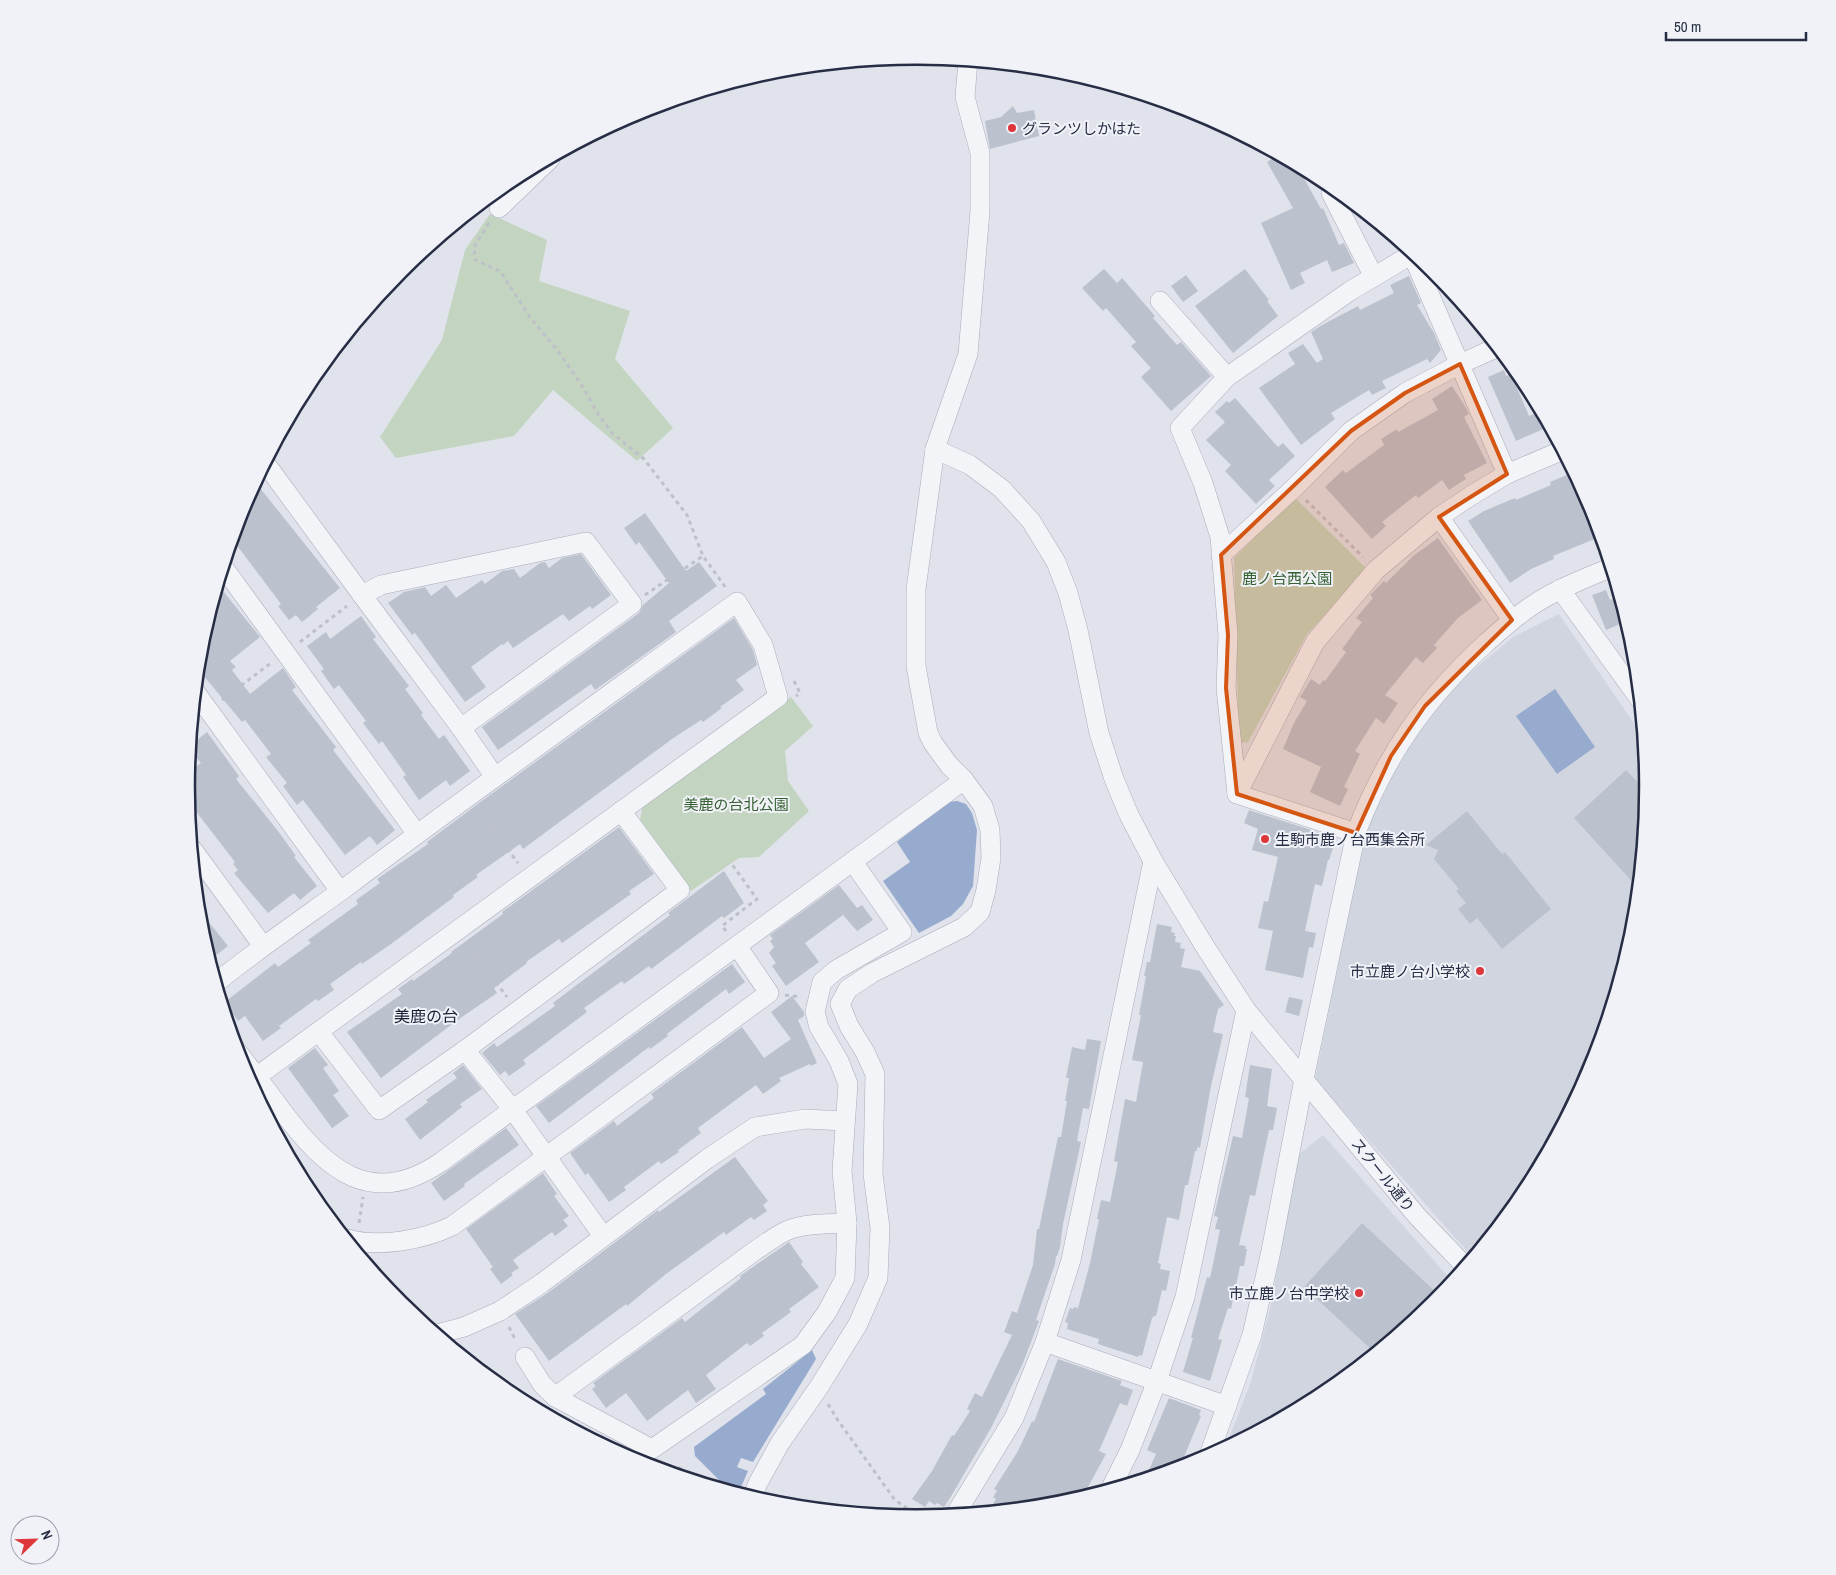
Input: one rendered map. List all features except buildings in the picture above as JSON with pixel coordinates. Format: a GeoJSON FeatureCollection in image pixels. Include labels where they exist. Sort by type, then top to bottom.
{"type":"FeatureCollection","features":[{"type":"Feature","properties":{"kind":"street"},"geometry":{"type":"LineString","coordinates":[[755,1491],[780,1443],[819,1387],[858,1324],[878,1278],[880,1228],[873,1174],[875,1074],[865,1052],[848,1026],[840,1004],[848,989],[872,973],[964,927],[980,912],[991,858],[990,830],[983,806],[964,780],[949,765],[928,733],[916,666],[916,589],[935,449],[968,354],[980,211],[980,153],[965,97],[967,67]]}},
{"type":"Feature","properties":{"kind":"street"},"geometry":{"type":"LineString","coordinates":[[499,208],[528,180]]}},
{"type":"Feature","properties":{"kind":"street"},"geometry":{"type":"LineString","coordinates":[[1333,197],[1374,277]]}},
{"type":"Feature","properties":{"kind":"street"},"geometry":{"type":"LineString","coordinates":[[1236,794],[1226,688],[1228,635],[1220,537],[1203,483],[1180,428],[1227,377],[1350,291],[1407,257]]}},
{"type":"Feature","properties":{"kind":"street"},"geometry":{"type":"LineString","coordinates":[[1419,268],[1507,474]]}},
{"type":"Feature","properties":{"kind":"street"},"geometry":{"type":"LineString","coordinates":[[1160,301],[1227,377]]}},
{"type":"Feature","properties":{"kind":"street"},"geometry":{"type":"LineString","coordinates":[[1221,555],[1294,488],[1351,431],[1405,393],[1492,350]]}},
{"type":"Feature","properties":{"kind":"street","name":"スクール通り"},"geometry":{"type":"LineString","coordinates":[[935,449],[970,465],[1002,489],[1030,521],[1056,562],[1068,593],[1078,630],[1099,733],[1114,779],[1129,816],[1153,861],[1246,1010],[1417,1216],[1462,1263]]}},
{"type":"Feature","properties":{"kind":"street"},"geometry":{"type":"LineString","coordinates":[[1236,794],[1315,642],[1376,570],[1439,518],[1472,495],[1507,474],[1558,452]]}},
{"type":"Feature","properties":{"kind":"street"},"geometry":{"type":"LineString","coordinates":[[270,469],[495,777]]}},
{"type":"Feature","properties":{"kind":"street"},"geometry":{"type":"LineString","coordinates":[[1439,518],[1512,620]]}},
{"type":"Feature","properties":{"kind":"street"},"geometry":{"type":"LineString","coordinates":[[362,595],[381,585],[586,542],[632,604],[461,728]]}},
{"type":"Feature","properties":{"kind":"street"},"geometry":{"type":"LineString","coordinates":[[1212,1447],[1252,1335],[1271,1251],[1304,1079],[1356,833],[1364,811],[1391,756],[1425,706],[1448,680],[1512,620],[1536,603],[1606,569]]}},
{"type":"Feature","properties":{"kind":"street"},"geometry":{"type":"LineString","coordinates":[[228,574],[417,834]]}},
{"type":"Feature","properties":{"kind":"street"},"geometry":{"type":"LineString","coordinates":[[1560,590],[1633,689]]}},
{"type":"Feature","properties":{"kind":"street"},"geometry":{"type":"LineString","coordinates":[[221,979],[468,795],[737,602],[763,645],[778,697],[256,1077]]}},
{"type":"Feature","properties":{"kind":"street"},"geometry":{"type":"LineString","coordinates":[[201,700],[340,892]]}},
{"type":"Feature","properties":{"kind":"street"},"geometry":{"type":"LineString","coordinates":[[256,1077],[308,1144],[332,1166],[350,1177],[365,1182],[400,1181],[428,1171],[964,780]]}},
{"type":"Feature","properties":{"kind":"street"},"geometry":{"type":"LineString","coordinates":[[1236,794],[1356,833]]}},
{"type":"Feature","properties":{"kind":"street"},"geometry":{"type":"LineString","coordinates":[[319,1032],[379,1110],[465,1050],[680,890],[621,811]]}},
{"type":"Feature","properties":{"kind":"street"},"geometry":{"type":"LineString","coordinates":[[200,859],[263,946]]}},
{"type":"Feature","properties":{"kind":"street"},"geometry":{"type":"LineString","coordinates":[[959,1508],[1014,1418],[1045,1342],[1071,1260],[1153,861]]}},
{"type":"Feature","properties":{"kind":"street"},"geometry":{"type":"LineString","coordinates":[[525,1357],[542,1384],[555,1397],[652,1449],[803,1345],[827,1312],[844,1278],[847,1223],[842,1171],[848,1084],[839,1061],[819,1027],[815,1012],[817,998],[822,982],[836,970],[902,932],[853,862]]}},
{"type":"Feature","properties":{"kind":"street"},"geometry":{"type":"LineString","coordinates":[[358,1243],[416,1239],[432,1235],[452,1226],[769,993],[737,946]]}},
{"type":"Feature","properties":{"kind":"street"},"geometry":{"type":"LineString","coordinates":[[1114,1482],[1130,1450],[1158,1382],[1184,1297],[1246,1010]]}},
{"type":"Feature","properties":{"kind":"street"},"geometry":{"type":"LineString","coordinates":[[465,1050],[513,1110],[603,1236]]}},
{"type":"Feature","properties":{"kind":"street"},"geometry":{"type":"LineString","coordinates":[[443,1332],[464,1326],[500,1311],[542,1283],[714,1154],[755,1127],[805,1119],[845,1121]]}},
{"type":"Feature","properties":{"kind":"street"},"geometry":{"type":"LineString","coordinates":[[555,1397],[756,1250],[785,1231],[812,1225],[847,1223]]}},
{"type":"Feature","properties":{"kind":"street"},"geometry":{"type":"LineString","coordinates":[[1045,1342],[1227,1406]]}},
{"type":"Feature","properties":{"kind":"path"},"geometry":{"type":"LineString","coordinates":[[499,208],[474,247],[476,260],[500,271],[532,320],[558,351],[583,386],[598,414],[612,433],[644,459],[687,514],[703,556],[737,602]]}},
{"type":"Feature","properties":{"kind":"path"},"geometry":{"type":"LineString","coordinates":[[1294,488],[1376,570]]}},
{"type":"Feature","properties":{"kind":"path"},"geometry":{"type":"LineString","coordinates":[[632,604],[703,556]]}},
{"type":"Feature","properties":{"kind":"path"},"geometry":{"type":"LineString","coordinates":[[208,709],[362,595]]}},
{"type":"Feature","properties":{"kind":"path"},"geometry":{"type":"LineString","coordinates":[[468,795],[528,878]]}},
{"type":"Feature","properties":{"kind":"path"},"geometry":{"type":"LineString","coordinates":[[731,863],[757,899],[722,926],[737,946]]}},
{"type":"Feature","properties":{"kind":"path"},"geometry":{"type":"LineString","coordinates":[[457,930],[518,1011]]}},
{"type":"Feature","properties":{"kind":"path"},"geometry":{"type":"LineString","coordinates":[[769,993],[817,998]]}},
{"type":"Feature","properties":{"kind":"path"},"geometry":{"type":"LineString","coordinates":[[354,1238],[365,1182]]}},
{"type":"Feature","properties":{"kind":"path"},"geometry":{"type":"LineString","coordinates":[[500,1311],[525,1357]]}},
{"type":"Feature","properties":{"kind":"path"},"geometry":{"type":"LineString","coordinates":[[819,1387],[837,1419],[895,1500],[909,1510]]}},
{"type":"Feature","properties":{"kind":"path"},"geometry":{"type":"LineString","coordinates":[[675,1468],[678,1467],[687,1472]]}},
{"type":"Feature","properties":{"kind":"highlighted area"},"geometry":{"type":"Polygon","coordinates":[[[1460,364],[1507,474],[1439,517],[1512,620],[1425,706],[1391,756],[1356,833],[1237,794],[1226,688],[1228,635],[1221,555],[1351,431],[1405,393],[1460,364]]]}},
{"type":"Feature","properties":{"kind":"shaded area","name":"市立鹿ノ台小学校"},"geometry":{"type":"Polygon","coordinates":[[[1559,614],[1638,729],[1640,788],[1639,835],[1627,928],[1616,974],[1586,1064],[1544,1149],[1519,1189],[1469,1254],[1315,1079],[1365,833],[1387,782],[1412,741],[1447,695],[1466,676],[1513,637],[1559,614]]]}},
{"type":"Feature","properties":{"kind":"shaded area","name":"市立鹿ノ台中学校"},"geometry":{"type":"Polygon","coordinates":[[[1323,1135],[1449,1277],[1394,1331],[1358,1361],[1279,1413],[1229,1439],[1251,1381],[1271,1305],[1298,1155],[1323,1135]]]}},
{"type":"Feature","properties":{"kind":"green space"},"geometry":{"type":"Polygon","coordinates":[[[490,214],[547,240],[539,281],[630,311],[615,359],[673,428],[637,461],[553,390],[514,436],[396,458],[380,437],[442,340],[465,250],[490,214]]]}},
{"type":"Feature","properties":{"kind":"green space","name":"鹿ノ台西公園"},"geometry":{"type":"Polygon","coordinates":[[[1295,498],[1367,569],[1307,634],[1248,742],[1239,743],[1234,558],[1295,498]]]}},
{"type":"Feature","properties":{"kind":"green space","name":"美鹿の台北公園"},"geometry":{"type":"Polygon","coordinates":[[[791,697],[813,726],[785,751],[788,781],[809,811],[759,857],[739,858],[691,891],[640,819],[643,805],[791,697]]]}},
{"type":"Feature","properties":{"kind":"water"},"geometry":{"type":"Polygon","coordinates":[[[1555,689],[1595,747],[1557,774],[1516,716],[1555,689]]]}},
{"type":"Feature","properties":{"kind":"water"},"geometry":{"type":"Polygon","coordinates":[[[957,801],[966,804],[972,813],[977,830],[973,886],[963,904],[951,916],[919,933],[883,881],[910,862],[897,842],[948,802],[957,801]]]}},
{"type":"Feature","properties":{"kind":"water"},"geometry":{"type":"Polygon","coordinates":[[[812,1350],[816,1359],[753,1462],[741,1458],[737,1467],[748,1471],[741,1487],[721,1482],[695,1456],[694,1447],[766,1394],[763,1389],[812,1350]]]}},
{"type":"Feature","properties":{"kind":"place","name":"グランツしかはた"},"geometry":{"type":"Point","coordinates":[1012,128]}},
{"type":"Feature","properties":{"kind":"place","name":"生駒市鹿ノ台西集会所"},"geometry":{"type":"Point","coordinates":[1265,839]}},
{"type":"Feature","properties":{"kind":"place","name":"市立鹿ノ台小学校"},"geometry":{"type":"Point","coordinates":[1480,971]}},
{"type":"Feature","properties":{"kind":"place","name":"市立鹿ノ台中学校"},"geometry":{"type":"Point","coordinates":[1359,1293]}},
{"type":"Feature","properties":{"kind":"district","name":"美鹿の台"},"geometry":{"type":"Point","coordinates":[426,1016]}}]}
